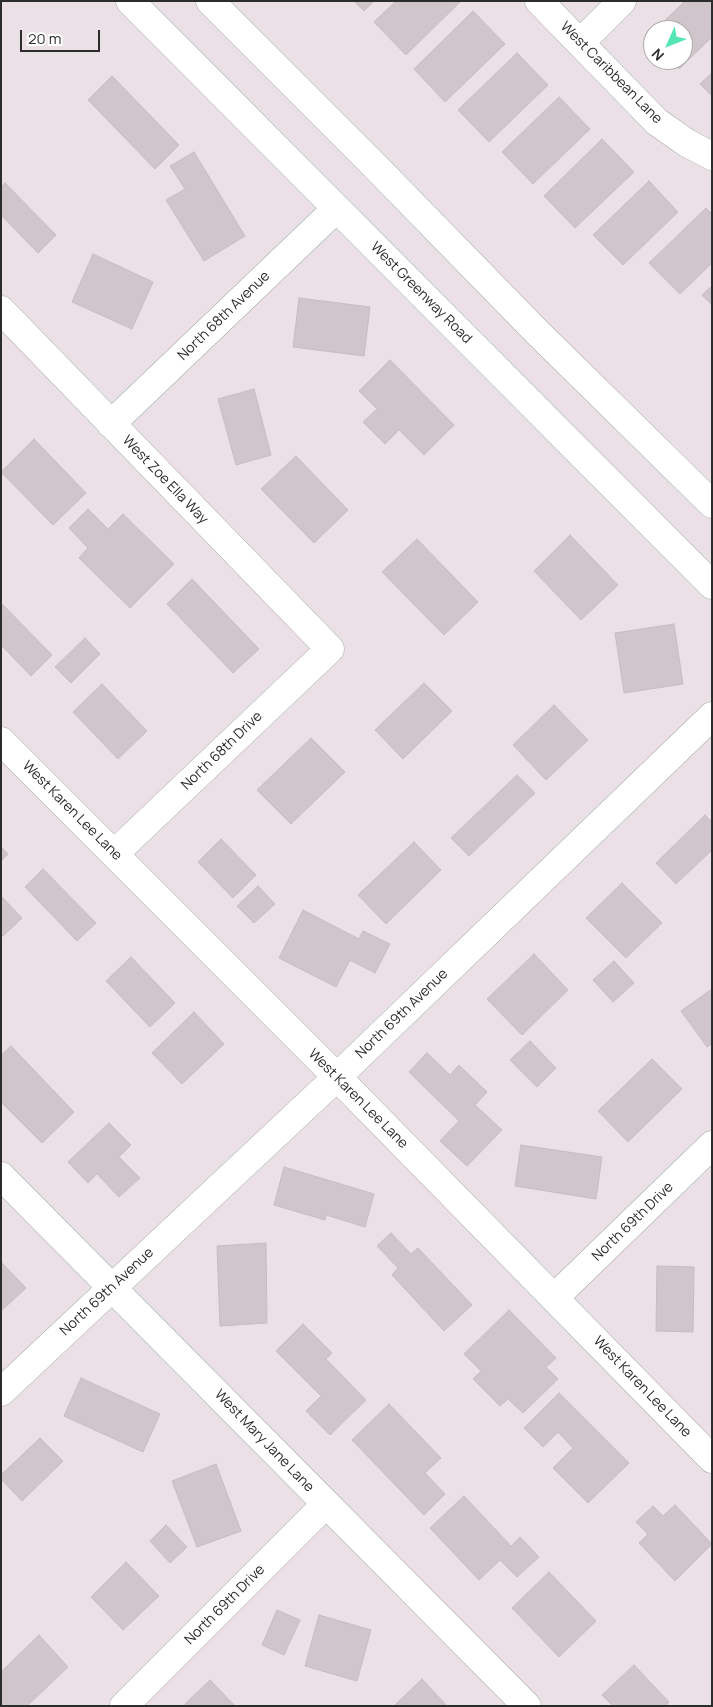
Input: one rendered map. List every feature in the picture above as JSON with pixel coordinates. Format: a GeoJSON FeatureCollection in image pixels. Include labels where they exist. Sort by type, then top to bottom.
{"type":"FeatureCollection","features":[{"type":"Feature","properties":{"kind":"street","name":"West Greenway Road"},"geometry":{"type":"LineString","coordinates":[[130,1],[712,585]]}},
{"type":"Feature","properties":{"kind":"street"},"geometry":{"type":"LineString","coordinates":[[210,1],[537,332],[711,502]]}},
{"type":"Feature","properties":{"kind":"street","name":"West Caribbean Lane"},"geometry":{"type":"LineString","coordinates":[[539,1],[657,122],[687,143],[712,156]]}},
{"type":"Feature","properties":{"kind":"street"},"geometry":{"type":"LineString","coordinates":[[580,43],[622,1]]}},
{"type":"Feature","properties":{"kind":"street","name":"North 68th Avenue"},"geometry":{"type":"LineString","coordinates":[[111,424],[336,209]]}},
{"type":"Feature","properties":{"kind":"street","name":"West Zoe Ella Way"},"geometry":{"type":"LineString","coordinates":[[1,310],[330,649]]}},
{"type":"Feature","properties":{"kind":"street","name":"North 68th Drive"},"geometry":{"type":"LineString","coordinates":[[115,854],[330,649]]}},
{"type":"Feature","properties":{"kind":"street","name":"North 69th Avenue"},"geometry":{"type":"LineString","coordinates":[[1,1392],[336,1076],[712,716]]}},
{"type":"Feature","properties":{"kind":"street","name":"West Karen Lee Lane"},"geometry":{"type":"LineString","coordinates":[[1,741],[336,1076],[712,1459]]}},
{"type":"Feature","properties":{"kind":"street","name":"North 69th Drive"},"geometry":{"type":"LineString","coordinates":[[554,1298],[712,1146]]}},
{"type":"Feature","properties":{"kind":"street","name":"West Mary Jane Lane"},"geometry":{"type":"LineString","coordinates":[[1,1176],[527,1706]]}},
{"type":"Feature","properties":{"kind":"street","name":"North 69th Drive"},"geometry":{"type":"LineString","coordinates":[[124,1706],[326,1504]]}},
{"type":"Feature","properties":{"kind":"building"},"geometry":{"type":"Polygon","coordinates":[[[354,1],[374,1],[364,11],[354,1]]]}},
{"type":"Feature","properties":{"kind":"building"},"geometry":{"type":"Polygon","coordinates":[[[396,1],[461,1],[406,55],[374,22],[396,1]]]}},
{"type":"Feature","properties":{"kind":"building"},"geometry":{"type":"Polygon","coordinates":[[[685,1],[712,1],[712,37],[693,55],[693,20],[665,20],[685,1]]]}},
{"type":"Feature","properties":{"kind":"building"},"geometry":{"type":"Polygon","coordinates":[[[473,11],[505,44],[445,102],[414,69],[473,11]]]}},
{"type":"Feature","properties":{"kind":"building"},"geometry":{"type":"Polygon","coordinates":[[[517,53],[548,85],[489,142],[458,110],[517,53]]]}},
{"type":"Feature","properties":{"kind":"building"},"geometry":{"type":"Polygon","coordinates":[[[712,73],[712,96],[700,84],[712,73]]]}},
{"type":"Feature","properties":{"kind":"building"},"geometry":{"type":"Polygon","coordinates":[[[112,76],[179,145],[155,169],[88,100],[112,76]]]}},
{"type":"Feature","properties":{"kind":"building"},"geometry":{"type":"Polygon","coordinates":[[[559,97],[590,129],[533,184],[502,152],[559,97]]]}},
{"type":"Feature","properties":{"kind":"building"},"geometry":{"type":"Polygon","coordinates":[[[602,139],[634,172],[575,228],[544,196],[602,139]]]}},
{"type":"Feature","properties":{"kind":"building"},"geometry":{"type":"Polygon","coordinates":[[[194,152],[245,236],[204,261],[166,200],[185,189],[170,166],[194,152]]]}},
{"type":"Feature","properties":{"kind":"building"},"geometry":{"type":"Polygon","coordinates":[[[649,181],[678,212],[623,265],[593,235],[649,181]]]}},
{"type":"Feature","properties":{"kind":"building"},"geometry":{"type":"Polygon","coordinates":[[[5,183],[56,235],[38,253],[1,215],[1,187],[5,183]]]}},
{"type":"Feature","properties":{"kind":"building"},"geometry":{"type":"Polygon","coordinates":[[[706,208],[712,214],[712,263],[680,294],[649,263],[706,208]]]}},
{"type":"Feature","properties":{"kind":"building"},"geometry":{"type":"Polygon","coordinates":[[[93,254],[153,282],[132,329],[72,302],[93,254]]]}},
{"type":"Feature","properties":{"kind":"building"},"geometry":{"type":"Polygon","coordinates":[[[712,286],[712,305],[702,295],[712,286]]]}},
{"type":"Feature","properties":{"kind":"building"},"geometry":{"type":"Polygon","coordinates":[[[299,298],[370,307],[364,356],[293,347],[299,298]]]}},
{"type":"Feature","properties":{"kind":"building"},"geometry":{"type":"Polygon","coordinates":[[[390,360],[454,425],[424,455],[399,430],[385,444],[363,422],[377,409],[359,391],[390,360]]]}},
{"type":"Feature","properties":{"kind":"building"},"geometry":{"type":"Polygon","coordinates":[[[254,389],[271,455],[236,465],[218,399],[254,389]]]}},
{"type":"Feature","properties":{"kind":"building"},"geometry":{"type":"Polygon","coordinates":[[[34,439],[86,493],[53,525],[1,472],[34,439]]]}},
{"type":"Feature","properties":{"kind":"building"},"geometry":{"type":"Polygon","coordinates":[[[296,456],[348,510],[314,543],[261,489],[296,456]]]}},
{"type":"Feature","properties":{"kind":"building"},"geometry":{"type":"Polygon","coordinates":[[[88,509],[108,529],[123,514],[174,564],[130,608],[79,558],[88,548],[69,528],[88,509]]]}},
{"type":"Feature","properties":{"kind":"building"},"geometry":{"type":"Polygon","coordinates":[[[570,535],[618,585],[581,620],[534,571],[570,535]]]}},
{"type":"Feature","properties":{"kind":"building"},"geometry":{"type":"Polygon","coordinates":[[[417,539],[478,602],[444,635],[382,572],[417,539]]]}},
{"type":"Feature","properties":{"kind":"building"},"geometry":{"type":"Polygon","coordinates":[[[192,579],[259,649],[233,673],[167,604],[192,579]]]}},
{"type":"Feature","properties":{"kind":"building"},"geometry":{"type":"Polygon","coordinates":[[[3,605],[52,655],[31,676],[1,645],[1,607],[3,605]]]}},
{"type":"Feature","properties":{"kind":"building"},"geometry":{"type":"Polygon","coordinates":[[[674,624],[683,684],[624,693],[615,633],[674,624]]]}},
{"type":"Feature","properties":{"kind":"building"},"geometry":{"type":"Polygon","coordinates":[[[85,638],[100,654],[71,683],[55,667],[85,638]]]}},
{"type":"Feature","properties":{"kind":"building"},"geometry":{"type":"Polygon","coordinates":[[[424,683],[452,711],[403,759],[375,730],[424,683]]]}},
{"type":"Feature","properties":{"kind":"building"},"geometry":{"type":"Polygon","coordinates":[[[102,684],[147,731],[118,759],[73,712],[102,684]]]}},
{"type":"Feature","properties":{"kind":"building"},"geometry":{"type":"Polygon","coordinates":[[[554,705],[588,740],[546,780],[513,745],[554,705]]]}},
{"type":"Feature","properties":{"kind":"building"},"geometry":{"type":"Polygon","coordinates":[[[311,738],[345,772],[291,824],[257,790],[311,738]]]}},
{"type":"Feature","properties":{"kind":"building"},"geometry":{"type":"Polygon","coordinates":[[[517,775],[535,793],[469,856],[451,838],[517,775]]]}},
{"type":"Feature","properties":{"kind":"building"},"geometry":{"type":"Polygon","coordinates":[[[705,815],[712,822],[712,850],[676,884],[656,863],[705,815]]]}},
{"type":"Feature","properties":{"kind":"building"},"geometry":{"type":"Polygon","coordinates":[[[221,839],[256,875],[233,898],[198,862],[221,839]]]}},
{"type":"Feature","properties":{"kind":"building"},"geometry":{"type":"Polygon","coordinates":[[[414,842],[441,870],[386,924],[358,895],[414,842]]]}},
{"type":"Feature","properties":{"kind":"building"},"geometry":{"type":"Polygon","coordinates":[[[1,847],[8,854],[1,861],[1,847]]]}},
{"type":"Feature","properties":{"kind":"building"},"geometry":{"type":"Polygon","coordinates":[[[43,869],[96,923],[77,941],[25,887],[43,869]]]}},
{"type":"Feature","properties":{"kind":"building"},"geometry":{"type":"Polygon","coordinates":[[[622,883],[662,923],[626,958],[586,918],[622,883]]]}},
{"type":"Feature","properties":{"kind":"building"},"geometry":{"type":"Polygon","coordinates":[[[258,886],[275,904],[254,923],[237,906],[258,886]]]}},
{"type":"Feature","properties":{"kind":"building"},"geometry":{"type":"Polygon","coordinates":[[[1,896],[22,918],[3,936],[1,935],[1,896]]]}},
{"type":"Feature","properties":{"kind":"building"},"geometry":{"type":"Polygon","coordinates":[[[303,910],[359,939],[363,931],[390,944],[375,973],[350,960],[336,987],[279,958],[303,910]]]}},
{"type":"Feature","properties":{"kind":"building"},"geometry":{"type":"Polygon","coordinates":[[[534,954],[568,990],[522,1035],[487,999],[534,954]]]}},
{"type":"Feature","properties":{"kind":"building"},"geometry":{"type":"Polygon","coordinates":[[[131,957],[175,1003],[150,1027],[106,981],[131,957]]]}},
{"type":"Feature","properties":{"kind":"building"},"geometry":{"type":"Polygon","coordinates":[[[614,961],[634,983],[613,1002],[593,980],[614,961]]]}},
{"type":"Feature","properties":{"kind":"building"},"geometry":{"type":"Polygon","coordinates":[[[712,989],[712,1044],[707,1047],[681,1011],[712,989]]]}},
{"type":"Feature","properties":{"kind":"building"},"geometry":{"type":"Polygon","coordinates":[[[194,1012],[224,1044],[182,1084],[152,1053],[194,1012]]]}},
{"type":"Feature","properties":{"kind":"building"},"geometry":{"type":"Polygon","coordinates":[[[530,1041],[556,1068],[537,1087],[510,1060],[530,1041]]]}},
{"type":"Feature","properties":{"kind":"building"},"geometry":{"type":"Polygon","coordinates":[[[11,1046],[74,1112],[42,1143],[1,1102],[1,1055],[11,1046]]]}},
{"type":"Feature","properties":{"kind":"building"},"geometry":{"type":"Polygon","coordinates":[[[427,1053],[450,1075],[459,1065],[487,1092],[475,1105],[502,1130],[467,1166],[440,1141],[459,1121],[409,1072],[427,1053]]]}},
{"type":"Feature","properties":{"kind":"building"},"geometry":{"type":"Polygon","coordinates":[[[652,1059],[682,1089],[628,1142],[598,1111],[652,1059]]]}},
{"type":"Feature","properties":{"kind":"building"},"geometry":{"type":"Polygon","coordinates":[[[109,1123],[131,1145],[119,1157],[140,1178],[119,1197],[97,1174],[88,1183],[68,1162],[109,1123]]]}},
{"type":"Feature","properties":{"kind":"building"},"geometry":{"type":"Polygon","coordinates":[[[521,1145],[602,1157],[596,1199],[515,1186],[521,1145]]]}},
{"type":"Feature","properties":{"kind":"building"},"geometry":{"type":"Polygon","coordinates":[[[284,1167],[374,1194],[365,1227],[326,1215],[325,1220],[274,1205],[284,1167]]]}},
{"type":"Feature","properties":{"kind":"building"},"geometry":{"type":"Polygon","coordinates":[[[391,1233],[411,1254],[418,1248],[472,1305],[444,1331],[392,1275],[398,1268],[377,1246],[391,1233]]]}},
{"type":"Feature","properties":{"kind":"building"},"geometry":{"type":"Polygon","coordinates":[[[266,1243],[267,1323],[220,1326],[217,1246],[266,1243]]]}},
{"type":"Feature","properties":{"kind":"building"},"geometry":{"type":"Polygon","coordinates":[[[1,1262],[26,1288],[1,1311],[1,1262]]]}},
{"type":"Feature","properties":{"kind":"building"},"geometry":{"type":"Polygon","coordinates":[[[657,1266],[694,1267],[693,1332],[656,1331],[657,1266]]]}},
{"type":"Feature","properties":{"kind":"building"},"geometry":{"type":"Polygon","coordinates":[[[509,1310],[556,1358],[546,1367],[558,1379],[523,1413],[508,1399],[500,1406],[473,1379],[481,1371],[464,1354],[509,1310]]]}},
{"type":"Feature","properties":{"kind":"building"},"geometry":{"type":"Polygon","coordinates":[[[303,1324],[332,1353],[326,1359],[366,1400],[330,1435],[306,1411],[321,1396],[276,1351],[303,1324]]]}},
{"type":"Feature","properties":{"kind":"building"},"geometry":{"type":"Polygon","coordinates":[[[81,1378],[160,1414],[143,1452],[64,1416],[81,1378]]]}},
{"type":"Feature","properties":{"kind":"building"},"geometry":{"type":"Polygon","coordinates":[[[559,1393],[629,1463],[588,1503],[553,1468],[573,1448],[558,1432],[543,1447],[524,1428],[559,1393]]]}},
{"type":"Feature","properties":{"kind":"building"},"geometry":{"type":"Polygon","coordinates":[[[389,1404],[441,1458],[425,1473],[445,1494],[424,1515],[352,1440],[389,1404]]]}},
{"type":"Feature","properties":{"kind":"building"},"geometry":{"type":"Polygon","coordinates":[[[40,1438],[63,1461],[22,1501],[1,1479],[1,1475],[40,1438]]]}},
{"type":"Feature","properties":{"kind":"building"},"geometry":{"type":"Polygon","coordinates":[[[216,1464],[241,1531],[197,1547],[172,1481],[216,1464]]]}},
{"type":"Feature","properties":{"kind":"building"},"geometry":{"type":"Polygon","coordinates":[[[464,1496],[511,1546],[520,1537],[539,1557],[517,1577],[500,1560],[479,1580],[430,1528],[464,1496]]]}},
{"type":"Feature","properties":{"kind":"building"},"geometry":{"type":"Polygon","coordinates":[[[675,1505],[712,1544],[675,1581],[639,1543],[648,1534],[636,1522],[653,1506],[663,1516],[675,1505]]]}},
{"type":"Feature","properties":{"kind":"building"},"geometry":{"type":"Polygon","coordinates":[[[166,1525],[187,1547],[170,1563],[150,1541],[166,1525]]]}},
{"type":"Feature","properties":{"kind":"building"},"geometry":{"type":"Polygon","coordinates":[[[126,1562],[159,1596],[123,1630],[91,1597],[126,1562]]]}},
{"type":"Feature","properties":{"kind":"building"},"geometry":{"type":"Polygon","coordinates":[[[549,1572],[596,1621],[559,1657],[512,1608],[549,1572]]]}},
{"type":"Feature","properties":{"kind":"building"},"geometry":{"type":"Polygon","coordinates":[[[277,1610],[300,1620],[284,1655],[262,1645],[277,1610]]]}},
{"type":"Feature","properties":{"kind":"building"},"geometry":{"type":"Polygon","coordinates":[[[319,1615],[371,1630],[357,1681],[305,1666],[319,1615]]]}},
{"type":"Feature","properties":{"kind":"building"},"geometry":{"type":"Polygon","coordinates":[[[39,1635],[68,1667],[27,1706],[1,1706],[1,1672],[39,1635]]]}},
{"type":"Feature","properties":{"kind":"building"},"geometry":{"type":"Polygon","coordinates":[[[634,1665],[669,1702],[665,1706],[613,1706],[602,1695],[634,1665]]]}},
{"type":"Feature","properties":{"kind":"building"},"geometry":{"type":"Polygon","coordinates":[[[422,1679],[447,1706],[394,1706],[422,1679]]]}},
{"type":"Feature","properties":{"kind":"building"},"geometry":{"type":"Polygon","coordinates":[[[210,1680],[235,1706],[187,1706],[185,1704],[210,1680]]]}}]}
